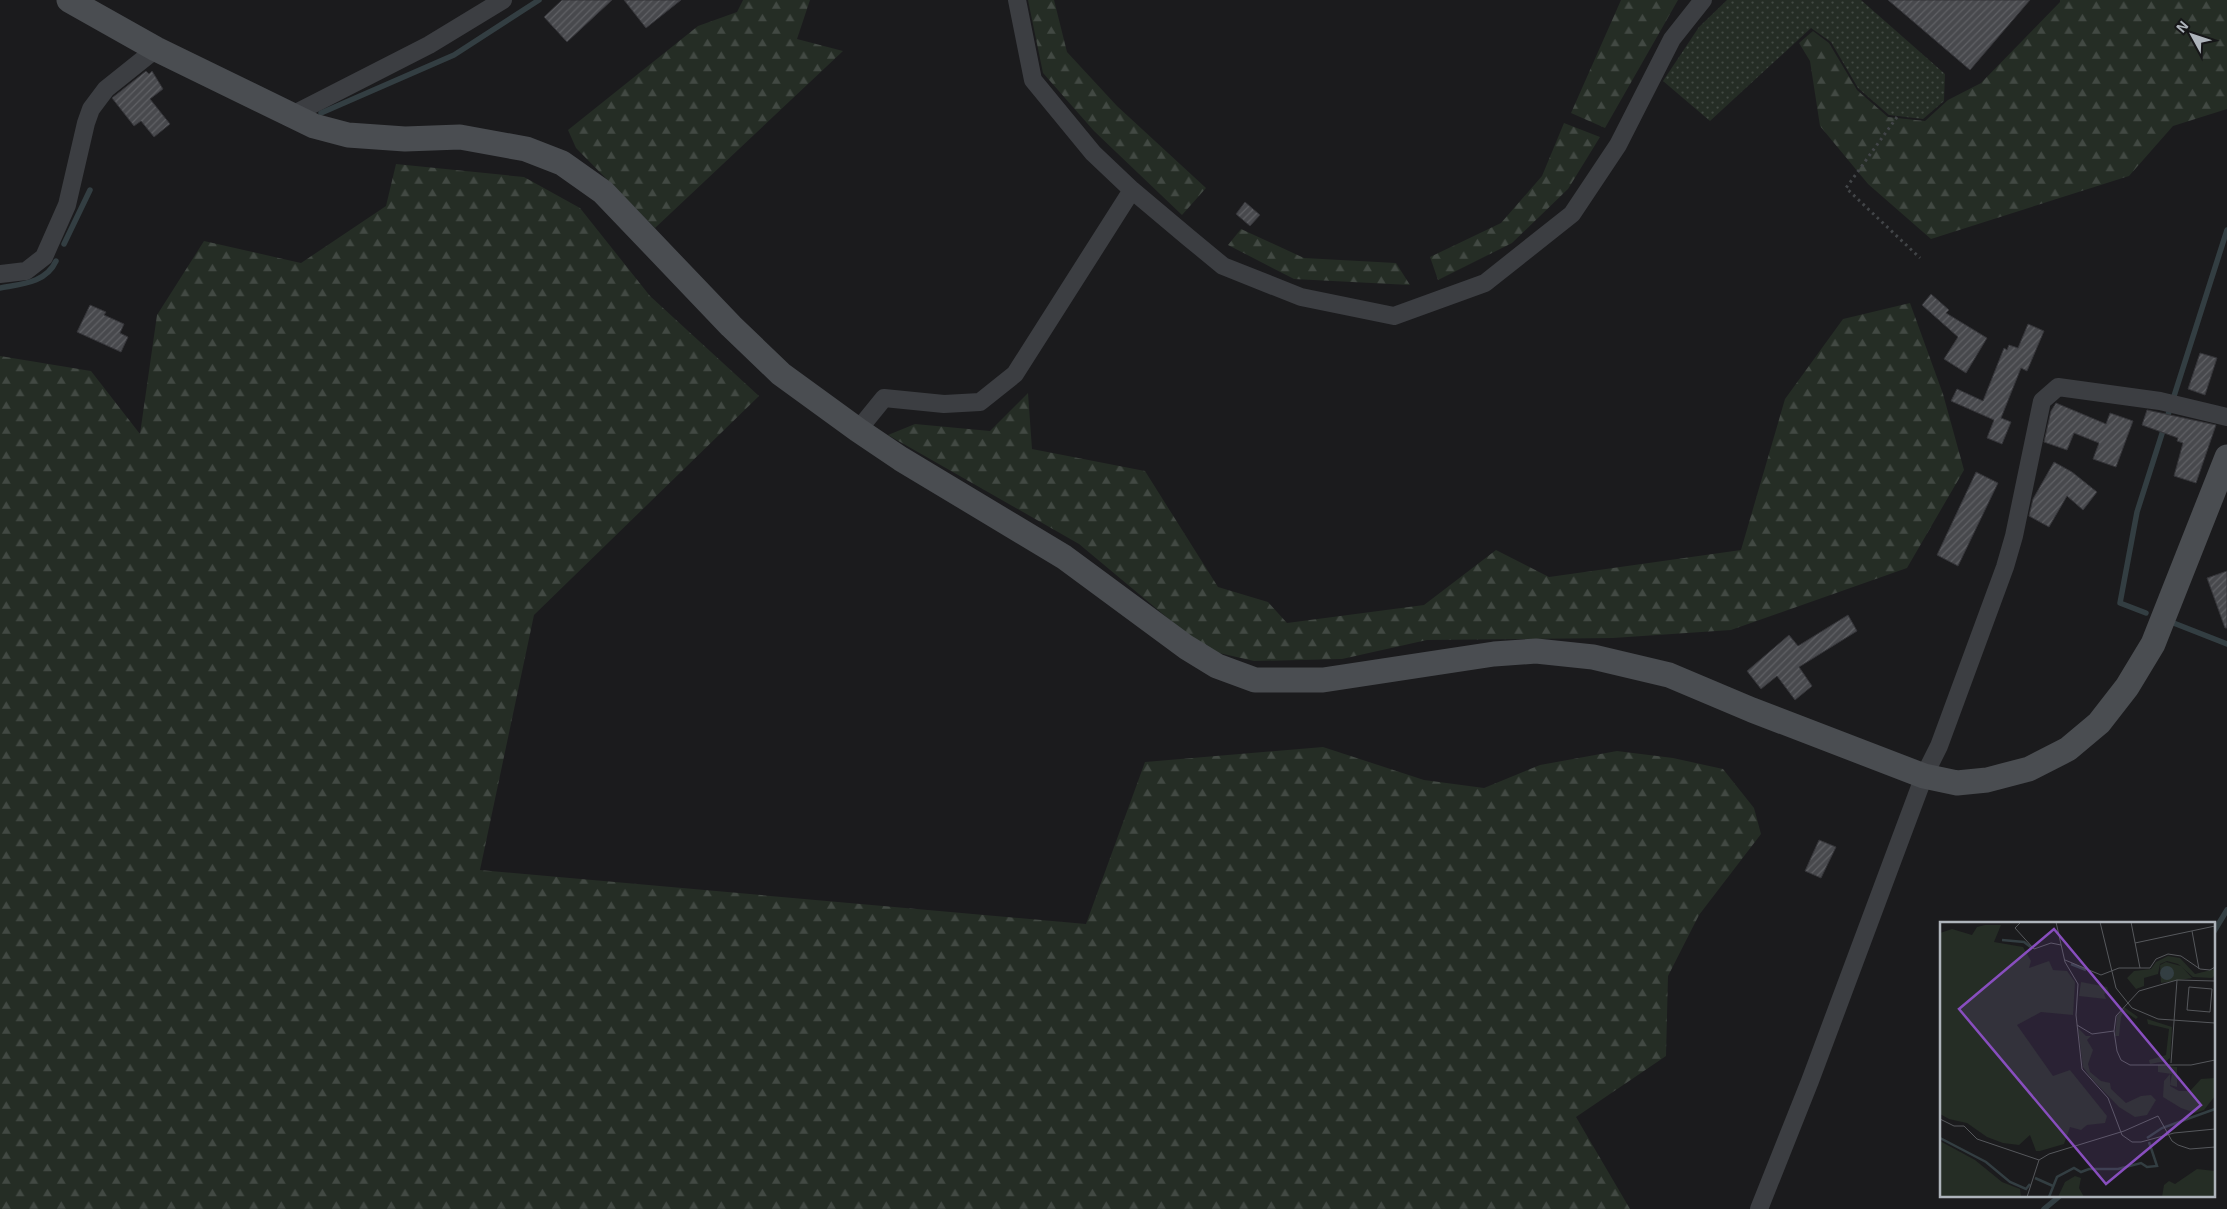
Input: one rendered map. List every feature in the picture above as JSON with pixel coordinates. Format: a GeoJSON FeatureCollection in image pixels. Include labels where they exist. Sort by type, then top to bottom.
{"type":"FeatureCollection","features":[{"type":"Feature","properties":{"kind":"street"},"geometry":{"type":"LineString","coordinates":[[69,0],[156,49],[290,116],[314,126],[348,135],[405,139],[460,137],[526,149],[562,164],[603,192],[731,326],[781,374],[858,430],[1064,557],[1186,647],[1217,666],[1255,680],[1323,680],[1494,654],[1536,652],[1592,657],[1668,675],[1752,710],[1924,776],[1957,783],[1988,780],[2029,769],[2068,749],[2099,723],[2127,687],[2153,644],[2227,457]]}},
{"type":"Feature","properties":{"kind":"street"},"geometry":{"type":"LineString","coordinates":[[290,116],[429,45],[503,0]]}},
{"type":"Feature","properties":{"kind":"street"},"geometry":{"type":"LineString","coordinates":[[1017,0],[1033,80],[1092,153],[1132,190],[1223,266],[1300,297],[1394,316],[1485,283],[1572,214],[1618,145],[1672,39],[1703,0]]}},
{"type":"Feature","properties":{"kind":"street"},"geometry":{"type":"LineString","coordinates":[[0,274],[26,271],[44,257],[67,205],[91,109],[106,89],[156,49]]}},
{"type":"Feature","properties":{"kind":"street"},"geometry":{"type":"LineString","coordinates":[[858,430],[884,398],[944,404],[980,402],[1015,374],[1132,190]]}},
{"type":"Feature","properties":{"kind":"street"},"geometry":{"type":"LineString","coordinates":[[1759,1209],[1810,1081],[1924,776],[1939,746],[2005,567],[2014,536],[2042,401],[2058,387],[2175,404],[2227,418]]}},
{"type":"Feature","properties":{"kind":"path"},"geometry":{"type":"LineString","coordinates":[[1897,117],[1846,188],[1920,258]]}},
{"type":"Feature","properties":{"kind":"green space"},"geometry":{"type":"Polygon","coordinates":[[[743,0],[810,0],[797,39],[843,51],[655,228],[576,148],[568,130],[698,26],[737,12],[743,0]]]}},
{"type":"Feature","properties":{"kind":"green space"},"geometry":{"type":"Polygon","coordinates":[[[1028,0],[1054,0],[1067,52],[1117,106],[1206,188],[1182,215],[1094,131],[1043,73],[1028,0]]]}},
{"type":"Feature","properties":{"kind":"green space"},"geometry":{"type":"Polygon","coordinates":[[[1621,0],[1678,0],[1605,128],[1571,113],[1621,0]]]}},
{"type":"Feature","properties":{"kind":"green space"},"geometry":{"type":"Polygon","coordinates":[[[1727,0],[1861,0],[1945,74],[1944,101],[1923,119],[1889,115],[1858,88],[1831,42],[1811,28],[1710,121],[1663,81],[1699,27],[1727,0]]]}},
{"type":"Feature","properties":{"kind":"green space"},"geometry":{"type":"Polygon","coordinates":[[[2060,0],[2227,0],[2227,109],[2173,126],[2129,176],[1931,239],[1868,184],[1820,126],[1810,61],[1799,43],[1813,31],[1829,43],[1857,90],[1888,117],[1925,121],[1948,100],[1981,83],[2060,0]]]}},
{"type":"Feature","properties":{"kind":"green space"},"geometry":{"type":"Polygon","coordinates":[[[1564,123],[1600,137],[1568,189],[1512,243],[1438,280],[1430,257],[1501,223],[1542,176],[1564,123]]]}},
{"type":"Feature","properties":{"kind":"green space"},"geometry":{"type":"Polygon","coordinates":[[[396,164],[524,177],[580,208],[650,296],[759,396],[534,615],[480,870],[1086,924],[1145,762],[1323,747],[1424,780],[1484,788],[1540,765],[1617,751],[1673,758],[1723,769],[1754,808],[1761,834],[1699,915],[1668,976],[1666,1056],[1576,1117],[1630,1209],[0,1209],[0,356],[91,371],[140,434],[157,315],[204,241],[301,263],[386,206],[396,164]]]}},
{"type":"Feature","properties":{"kind":"green space"},"geometry":{"type":"Polygon","coordinates":[[[1241,229],[1304,258],[1396,263],[1410,285],[1294,279],[1228,245],[1241,229]]]}},
{"type":"Feature","properties":{"kind":"green space"},"geometry":{"type":"Polygon","coordinates":[[[1910,303],[1943,394],[1964,470],[1907,568],[1731,630],[1613,638],[1427,640],[1342,659],[1254,661],[1206,650],[1079,544],[888,435],[915,424],[990,431],[1028,393],[1032,449],[1145,471],[1218,587],[1268,602],[1287,623],[1424,605],[1496,550],[1549,577],[1741,550],[1785,399],[1843,319],[1910,303]]]}},
{"type":"Feature","properties":{"kind":"building"},"geometry":{"type":"Polygon","coordinates":[[[562,0],[612,0],[567,42],[544,17],[562,0]]]}},
{"type":"Feature","properties":{"kind":"building"},"geometry":{"type":"Polygon","coordinates":[[[624,0],[681,0],[646,28],[624,0]]]}},
{"type":"Feature","properties":{"kind":"building"},"geometry":{"type":"Polygon","coordinates":[[[1888,0],[2030,0],[1970,70],[1888,0]]]}},
{"type":"Feature","properties":{"kind":"building"},"geometry":{"type":"Polygon","coordinates":[[[146,71],[149,74],[152,71],[163,89],[150,99],[170,124],[154,137],[141,121],[134,126],[112,98],[146,71]]]}},
{"type":"Feature","properties":{"kind":"building"},"geometry":{"type":"Polygon","coordinates":[[[1245,202],[1260,215],[1250,226],[1236,214],[1245,202]]]}},
{"type":"Feature","properties":{"kind":"building"},"geometry":{"type":"Polygon","coordinates":[[[1931,294],[1949,310],[1946,313],[1987,338],[1966,373],[1944,359],[1958,337],[1922,305],[1931,294]]]}},
{"type":"Feature","properties":{"kind":"building"},"geometry":{"type":"Polygon","coordinates":[[[90,305],[106,312],[104,315],[124,324],[120,333],[128,337],[121,352],[77,332],[90,305]]]}},
{"type":"Feature","properties":{"kind":"building"},"geometry":{"type":"Polygon","coordinates":[[[2028,324],[2044,331],[2027,371],[2021,368],[2001,418],[2011,422],[2002,444],[1987,438],[1994,420],[1951,401],[1957,389],[1983,401],[2004,348],[2007,350],[2009,345],[2018,348],[2028,324]]]}},
{"type":"Feature","properties":{"kind":"building"},"geometry":{"type":"Polygon","coordinates":[[[2200,353],[2217,358],[2205,395],[2188,389],[2200,353]]]}},
{"type":"Feature","properties":{"kind":"building"},"geometry":{"type":"Polygon","coordinates":[[[2056,403],[2106,424],[2110,413],[2133,421],[2116,467],[2093,459],[2099,443],[2074,433],[2067,450],[2044,442],[2051,411],[2056,403]]]}},
{"type":"Feature","properties":{"kind":"building"},"geometry":{"type":"Polygon","coordinates":[[[2147,410],[2216,425],[2196,483],[2174,476],[2183,443],[2177,441],[2178,438],[2142,425],[2147,410]]]}},
{"type":"Feature","properties":{"kind":"building"},"geometry":{"type":"Polygon","coordinates":[[[2054,462],[2072,472],[2097,492],[2083,510],[2067,496],[2049,527],[2029,516],[2033,499],[2054,462]]]}},
{"type":"Feature","properties":{"kind":"building"},"geometry":{"type":"Polygon","coordinates":[[[1976,472],[1998,483],[1958,566],[1937,555],[1976,472]]]}},
{"type":"Feature","properties":{"kind":"building"},"geometry":{"type":"Polygon","coordinates":[[[2227,571],[2227,628],[2225,628],[2207,578],[2227,571]]]}},
{"type":"Feature","properties":{"kind":"building"},"geometry":{"type":"Polygon","coordinates":[[[1848,615],[1857,631],[1799,667],[1812,686],[1795,700],[1777,676],[1761,689],[1747,671],[1789,635],[1798,646],[1848,615]]]}},
{"type":"Feature","properties":{"kind":"building"},"geometry":{"type":"Polygon","coordinates":[[[1819,840],[1836,847],[1821,878],[1805,871],[1819,840]]]}},
{"type":"Feature","properties":{"kind":"waterway"},"geometry":{"type":"LineString","coordinates":[[321,113],[454,55],[539,0]]}},
{"type":"Feature","properties":{"kind":"waterway"},"geometry":{"type":"LineString","coordinates":[[64,244],[90,190]]}},
{"type":"Feature","properties":{"kind":"waterway"},"geometry":{"type":"LineString","coordinates":[[2146,613],[2120,603],[2137,512],[2227,230]]}},
{"type":"Feature","properties":{"kind":"waterway"},"geometry":{"type":"LineString","coordinates":[[0,288],[24,284],[39,278],[46,274],[56,261]]}},
{"type":"Feature","properties":{"kind":"waterway"},"geometry":{"type":"LineString","coordinates":[[2171,622],[2227,644]]}},
{"type":"Feature","properties":{"kind":"waterway"},"geometry":{"type":"LineString","coordinates":[[2214,931],[2227,910]]}},
{"type":"Feature","properties":{"kind":"waterway"},"geometry":{"type":"LineString","coordinates":[[2044,1209],[2060,1196]]}}]}
